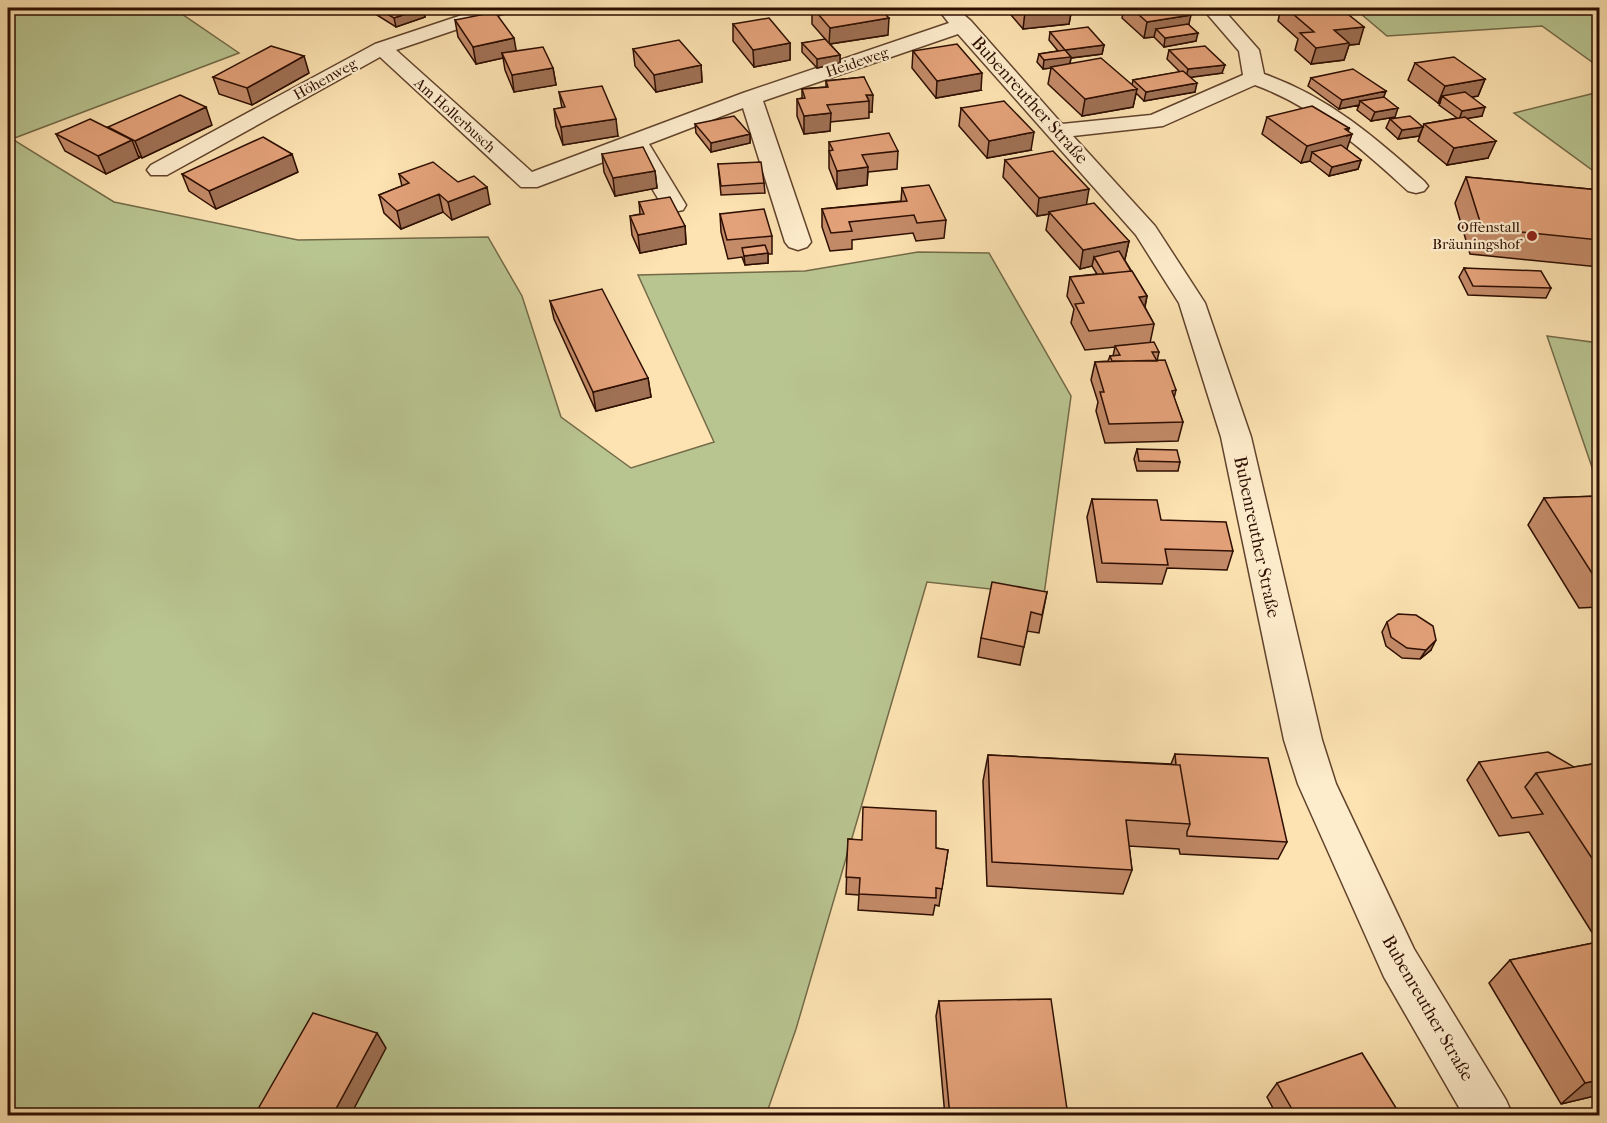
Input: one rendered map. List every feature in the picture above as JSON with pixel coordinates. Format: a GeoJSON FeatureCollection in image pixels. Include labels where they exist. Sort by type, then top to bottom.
{"type":"FeatureCollection","features":[{"type":"Feature","properties":{"kind":"street","name":"Höhenweg"},"geometry":{"type":"LineString","coordinates":[[159,170],[382,48],[501,8]]}},
{"type":"Feature","properties":{"kind":"street"},"geometry":{"type":"LineString","coordinates":[[1212,8],[1249,50],[1254,78]]}},
{"type":"Feature","properties":{"kind":"street","name":"Heideweg"},"geometry":{"type":"LineString","coordinates":[[529,182],[751,98],[955,16]]}},
{"type":"Feature","properties":{"kind":"street","name":"Bubenreuther Straße"},"geometry":{"type":"LineString","coordinates":[[955,16],[1146,231],[1192,303],[1236,437],[1303,740],[1317,784],[1399,963],[1490,1116]]}},
{"type":"Feature","properties":{"kind":"street","name":"Am Hollerbusch"},"geometry":{"type":"LineString","coordinates":[[382,48],[529,182]]}},
{"type":"Feature","properties":{"kind":"street"},"geometry":{"type":"LineString","coordinates":[[1059,131],[1155,120],[1254,78],[1280,86],[1354,129],[1416,186]]}},
{"type":"Feature","properties":{"kind":"street"},"geometry":{"type":"LineString","coordinates":[[751,98],[798,242]]}},
{"type":"Feature","properties":{"kind":"street"},"geometry":{"type":"LineString","coordinates":[[636,142],[674,206]]}},
{"type":"Feature","properties":{"kind":"green space"},"geometry":{"type":"Polygon","coordinates":[[[8,8],[194,8],[182,14],[239,53],[12,139],[114,202],[298,240],[488,237],[522,296],[561,417],[631,468],[714,442],[638,275],[805,271],[918,252],[989,253],[1071,396],[1044,595],[927,582],[796,1029],[766,1115],[8,1115],[8,8]]]}},
{"type":"Feature","properties":{"kind":"green space"},"geometry":{"type":"Polygon","coordinates":[[[1354,8],[1599,8],[1599,67],[1542,26],[1387,36],[1354,8]]]}},
{"type":"Feature","properties":{"kind":"green space"},"geometry":{"type":"Polygon","coordinates":[[[1599,92],[1599,175],[1514,113],[1599,92]]]}},
{"type":"Feature","properties":{"kind":"green space"},"geometry":{"type":"Polygon","coordinates":[[[1547,336],[1599,343],[1599,474],[1594,473],[1547,336]]]}},
{"type":"Feature","properties":{"kind":"building"},"geometry":{"type":"Polygon","coordinates":[[[376,8],[423,8],[394,18],[376,8]]]}},
{"type":"Feature","properties":{"kind":"building"},"geometry":{"type":"Polygon","coordinates":[[[813,8],[879,8],[889,18],[830,28],[813,8]]]}},
{"type":"Feature","properties":{"kind":"building"},"geometry":{"type":"Polygon","coordinates":[[[1021,8],[1069,8],[1025,12],[1021,8]]]}},
{"type":"Feature","properties":{"kind":"building"},"geometry":{"type":"Polygon","coordinates":[[[1131,8],[1182,8],[1191,15],[1147,22],[1131,8]]]}},
{"type":"Feature","properties":{"kind":"building"},"geometry":{"type":"Polygon","coordinates":[[[1286,8],[1340,8],[1364,27],[1334,30],[1349,43],[1316,48],[1300,33],[1314,32],[1286,8]]]}},
{"type":"Feature","properties":{"kind":"building"},"geometry":{"type":"Polygon","coordinates":[[[495,12],[514,38],[473,47],[455,20],[495,12]]]}},
{"type":"Feature","properties":{"kind":"building"},"geometry":{"type":"Polygon","coordinates":[[[769,18],[790,43],[753,50],[733,24],[769,18]]]}},
{"type":"Feature","properties":{"kind":"building"},"geometry":{"type":"Polygon","coordinates":[[[1188,24],[1198,33],[1165,38],[1156,29],[1188,24]]]}},
{"type":"Feature","properties":{"kind":"building"},"geometry":{"type":"Polygon","coordinates":[[[1088,27],[1104,45],[1065,50],[1050,32],[1088,27]]]}},
{"type":"Feature","properties":{"kind":"building"},"geometry":{"type":"Polygon","coordinates":[[[825,39],[840,55],[817,59],[802,43],[825,39]]]}},
{"type":"Feature","properties":{"kind":"building"},"geometry":{"type":"Polygon","coordinates":[[[679,40],[701,65],[654,75],[633,49],[679,40]]]}},
{"type":"Feature","properties":{"kind":"building"},"geometry":{"type":"Polygon","coordinates":[[[957,44],[982,73],[937,81],[913,51],[957,44]]]}},
{"type":"Feature","properties":{"kind":"building"},"geometry":{"type":"Polygon","coordinates":[[[271,46],[304,56],[247,88],[213,77],[271,46]]]}},
{"type":"Feature","properties":{"kind":"building"},"geometry":{"type":"Polygon","coordinates":[[[1205,46],[1225,65],[1188,69],[1169,50],[1205,46]]]}},
{"type":"Feature","properties":{"kind":"building"},"geometry":{"type":"Polygon","coordinates":[[[543,47],[553,68],[512,75],[502,53],[543,47]]]}},
{"type":"Feature","properties":{"kind":"building"},"geometry":{"type":"Polygon","coordinates":[[[1065,50],[1071,57],[1044,60],[1039,54],[1065,50]]]}},
{"type":"Feature","properties":{"kind":"building"},"geometry":{"type":"Polygon","coordinates":[[[1454,57],[1485,79],[1445,86],[1415,63],[1454,57]]]}},
{"type":"Feature","properties":{"kind":"building"},"geometry":{"type":"Polygon","coordinates":[[[1101,58],[1137,89],[1085,99],[1051,67],[1101,58]]]}},
{"type":"Feature","properties":{"kind":"building"},"geometry":{"type":"Polygon","coordinates":[[[1353,69],[1386,91],[1342,100],[1311,78],[1353,69]]]}},
{"type":"Feature","properties":{"kind":"building"},"geometry":{"type":"Polygon","coordinates":[[[1183,71],[1197,83],[1146,92],[1133,80],[1183,71]]]}},
{"type":"Feature","properties":{"kind":"building"},"geometry":{"type":"Polygon","coordinates":[[[864,77],[873,95],[866,95],[869,101],[827,105],[831,113],[804,116],[797,99],[805,98],[802,89],[828,87],[826,81],[864,77]]]}},
{"type":"Feature","properties":{"kind":"building"},"geometry":{"type":"Polygon","coordinates":[[[602,86],[616,119],[561,127],[554,109],[565,107],[559,92],[602,86]]]}},
{"type":"Feature","properties":{"kind":"building"},"geometry":{"type":"Polygon","coordinates":[[[1465,92],[1485,107],[1462,111],[1442,96],[1465,92]]]}},
{"type":"Feature","properties":{"kind":"building"},"geometry":{"type":"Polygon","coordinates":[[[180,95],[206,107],[135,141],[108,127],[180,95]]]}},
{"type":"Feature","properties":{"kind":"building"},"geometry":{"type":"Polygon","coordinates":[[[1384,97],[1398,108],[1375,112],[1360,101],[1384,97]]]}},
{"type":"Feature","properties":{"kind":"building"},"geometry":{"type":"Polygon","coordinates":[[[1004,101],[1034,132],[989,141],[961,108],[1004,101]]]}},
{"type":"Feature","properties":{"kind":"building"},"geometry":{"type":"Polygon","coordinates":[[[1312,106],[1349,128],[1345,129],[1352,134],[1307,146],[1267,117],[1312,106]]]}},
{"type":"Feature","properties":{"kind":"building"},"geometry":{"type":"Polygon","coordinates":[[[734,116],[750,134],[711,143],[695,124],[734,116]]]}},
{"type":"Feature","properties":{"kind":"building"},"geometry":{"type":"Polygon","coordinates":[[[1410,116],[1423,127],[1402,130],[1390,119],[1410,116]]]}},
{"type":"Feature","properties":{"kind":"building"},"geometry":{"type":"Polygon","coordinates":[[[1465,117],[1496,141],[1454,148],[1424,124],[1465,117]]]}},
{"type":"Feature","properties":{"kind":"building"},"geometry":{"type":"Polygon","coordinates":[[[90,119],[132,140],[98,156],[56,134],[90,119]]]}},
{"type":"Feature","properties":{"kind":"building"},"geometry":{"type":"Polygon","coordinates":[[[889,133],[898,151],[862,155],[868,167],[837,171],[829,151],[833,150],[829,142],[889,133]]]}},
{"type":"Feature","properties":{"kind":"building"},"geometry":{"type":"Polygon","coordinates":[[[263,137],[292,154],[209,191],[182,174],[263,137]]]}},
{"type":"Feature","properties":{"kind":"building"},"geometry":{"type":"Polygon","coordinates":[[[1341,145],[1361,160],[1332,167],[1312,152],[1341,145]]]}},
{"type":"Feature","properties":{"kind":"building"},"geometry":{"type":"Polygon","coordinates":[[[643,147],[655,171],[613,178],[602,154],[643,147]]]}},
{"type":"Feature","properties":{"kind":"building"},"geometry":{"type":"Polygon","coordinates":[[[1053,151],[1089,189],[1039,198],[1005,160],[1053,151]]]}},
{"type":"Feature","properties":{"kind":"building"},"geometry":{"type":"Polygon","coordinates":[[[433,162],[458,182],[474,176],[487,187],[448,202],[439,194],[397,211],[379,195],[409,183],[399,174],[433,162]]]}},
{"type":"Feature","properties":{"kind":"building"},"geometry":{"type":"Polygon","coordinates":[[[761,162],[764,183],[721,186],[718,164],[761,162]]]}},
{"type":"Feature","properties":{"kind":"building"},"geometry":{"type":"Polygon","coordinates":[[[1466,177],[1599,190],[1599,240],[1482,228],[1466,177]]]}},
{"type":"Feature","properties":{"kind":"building"},"geometry":{"type":"Polygon","coordinates":[[[929,185],[946,220],[917,223],[914,215],[849,222],[852,231],[831,233],[822,209],[907,201],[902,188],[929,185]]]}},
{"type":"Feature","properties":{"kind":"building"},"geometry":{"type":"Polygon","coordinates":[[[670,197],[685,226],[638,235],[630,216],[644,214],[639,202],[670,197]]]}},
{"type":"Feature","properties":{"kind":"building"},"geometry":{"type":"Polygon","coordinates":[[[1094,203],[1129,241],[1083,250],[1049,212],[1094,203]]]}},
{"type":"Feature","properties":{"kind":"building"},"geometry":{"type":"Polygon","coordinates":[[[764,209],[772,236],[727,240],[720,214],[764,209]]]}},
{"type":"Feature","properties":{"kind":"building"},"geometry":{"type":"Polygon","coordinates":[[[765,245],[768,253],[744,256],[742,248],[765,245]]]}},
{"type":"Feature","properties":{"kind":"building"},"geometry":{"type":"Polygon","coordinates":[[[1119,251],[1131,271],[1104,274],[1094,257],[1119,251]]]}},
{"type":"Feature","properties":{"kind":"building"},"geometry":{"type":"Polygon","coordinates":[[[1464,268],[1541,271],[1551,288],[1473,286],[1464,268]]]}},
{"type":"Feature","properties":{"kind":"building"},"geometry":{"type":"Polygon","coordinates":[[[1132,271],[1147,296],[1139,297],[1154,324],[1089,331],[1075,304],[1084,303],[1070,277],[1132,271]]]}},
{"type":"Feature","properties":{"kind":"building"},"geometry":{"type":"Polygon","coordinates":[[[602,289],[648,378],[593,392],[550,301],[602,289]]]}},
{"type":"Feature","properties":{"kind":"building"},"geometry":{"type":"Polygon","coordinates":[[[1154,342],[1159,352],[1152,352],[1157,361],[1112,361],[1110,356],[1120,355],[1115,346],[1154,342]]]}},
{"type":"Feature","properties":{"kind":"building"},"geometry":{"type":"Polygon","coordinates":[[[1165,360],[1176,390],[1172,391],[1183,422],[1109,424],[1100,392],[1104,392],[1095,362],[1165,360]]]}},
{"type":"Feature","properties":{"kind":"building"},"geometry":{"type":"Polygon","coordinates":[[[1137,449],[1177,450],[1180,462],[1139,461],[1137,449]]]}},
{"type":"Feature","properties":{"kind":"building"},"geometry":{"type":"Polygon","coordinates":[[[1599,496],[1599,581],[1597,581],[1544,498],[1599,496]]]}},
{"type":"Feature","properties":{"kind":"building"},"geometry":{"type":"Polygon","coordinates":[[[1092,499],[1157,500],[1161,520],[1226,522],[1233,551],[1165,549],[1168,565],[1102,563],[1092,499]]]}},
{"type":"Feature","properties":{"kind":"building"},"geometry":{"type":"Polygon","coordinates":[[[992,582],[1047,592],[1042,615],[1031,612],[1024,647],[981,638],[992,582]]]}},
{"type":"Feature","properties":{"kind":"building"},"geometry":{"type":"Polygon","coordinates":[[[1398,614],[1416,615],[1433,626],[1436,640],[1426,650],[1407,648],[1391,637],[1387,622],[1398,614]]]}},
{"type":"Feature","properties":{"kind":"building"},"geometry":{"type":"Polygon","coordinates":[[[1548,752],[1574,767],[1536,773],[1525,787],[1543,814],[1512,818],[1479,762],[1548,752]]]}},
{"type":"Feature","properties":{"kind":"building"},"geometry":{"type":"Polygon","coordinates":[[[1175,754],[1268,758],[1287,842],[1187,836],[1190,824],[1180,765],[1176,765],[1175,754]]]}},
{"type":"Feature","properties":{"kind":"building"},"geometry":{"type":"Polygon","coordinates":[[[988,755],[1180,765],[1190,824],[1126,820],[1132,870],[992,862],[988,755]]]}},
{"type":"Feature","properties":{"kind":"building"},"geometry":{"type":"Polygon","coordinates":[[[1599,763],[1599,869],[1536,773],[1599,763]]]}},
{"type":"Feature","properties":{"kind":"building"},"geometry":{"type":"Polygon","coordinates":[[[863,807],[936,811],[936,848],[948,850],[942,889],[936,888],[936,898],[859,894],[860,878],[846,877],[848,839],[862,840],[863,807]]]}},
{"type":"Feature","properties":{"kind":"building"},"geometry":{"type":"Polygon","coordinates":[[[1598,942],[1599,1080],[1585,1083],[1510,960],[1598,942]]]}},
{"type":"Feature","properties":{"kind":"building"},"geometry":{"type":"Polygon","coordinates":[[[1051,999],[1068,1116],[950,1116],[939,1001],[1051,999]]]}},
{"type":"Feature","properties":{"kind":"building"},"geometry":{"type":"Polygon","coordinates":[[[313,1013],[377,1033],[332,1116],[254,1116],[313,1013]]]}},
{"type":"Feature","properties":{"kind":"building"},"geometry":{"type":"Polygon","coordinates":[[[1362,1053],[1401,1116],[1296,1116],[1277,1083],[1362,1053]]]}},
{"type":"Feature","properties":{"kind":"place","name":"Offenstall Bräuningshof"},"geometry":{"type":"Point","coordinates":[1532,236]}}]}
